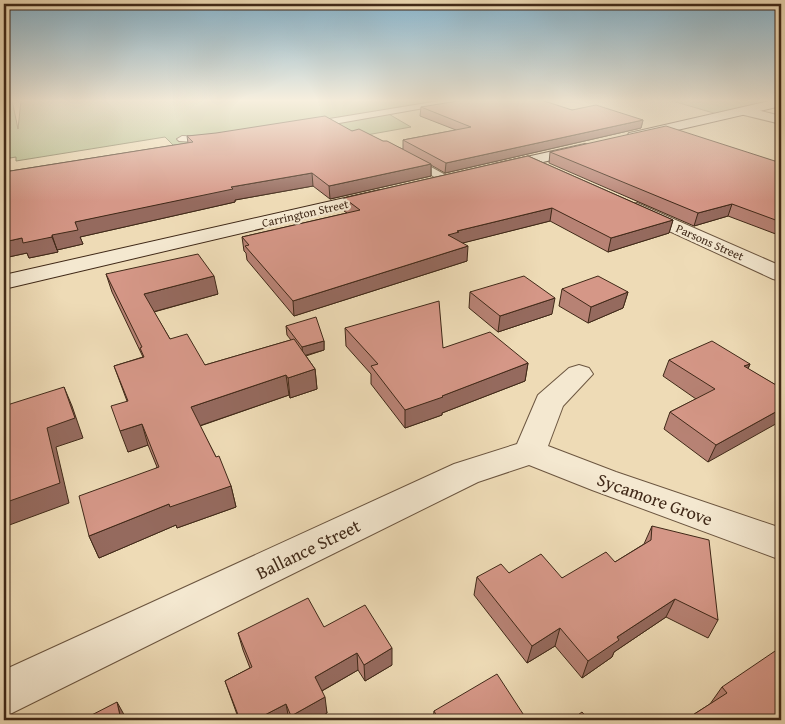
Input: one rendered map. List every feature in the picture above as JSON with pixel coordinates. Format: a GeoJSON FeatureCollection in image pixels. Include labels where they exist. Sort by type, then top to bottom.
{"type":"FeatureCollection","features":[{"type":"Feature","properties":{"kind":"main road"},"geometry":{"type":"LineString","coordinates":[[484,171],[645,134]]}},
{"type":"Feature","properties":{"kind":"main road"},"geometry":{"type":"LineString","coordinates":[[529,161],[558,174]]}},
{"type":"Feature","properties":{"kind":"main road"},"geometry":{"type":"LineString","coordinates":[[418,186],[466,175]]}},
{"type":"Feature","properties":{"kind":"main road","name":"Carrington Street"},"geometry":{"type":"LineString","coordinates":[[4,282],[399,191]]}},
{"type":"Feature","properties":{"kind":"main road","name":"Parsons Street"},"geometry":{"type":"LineString","coordinates":[[620,202],[781,274]]}},
{"type":"Feature","properties":{"kind":"main road"},"geometry":{"type":"LineString","coordinates":[[530,452],[549,402],[579,374]]}},
{"type":"Feature","properties":{"kind":"main road","name":"Sycamore Grove"},"geometry":{"type":"LineString","coordinates":[[530,452],[604,482],[781,544]]}},
{"type":"Feature","properties":{"kind":"main road","name":"Ballance Street"},"geometry":{"type":"LineString","coordinates":[[4,694],[466,473],[530,452]]}},
{"type":"Feature","properties":{"kind":"lane"},"geometry":{"type":"LineString","coordinates":[[182,139],[218,140]]}},
{"type":"Feature","properties":{"kind":"lane"},"geometry":{"type":"LineString","coordinates":[[406,157],[447,180]]}},
{"type":"Feature","properties":{"kind":"green space"},"geometry":{"type":"Polygon","coordinates":[[[4,134],[373,134],[194,166],[165,137],[16,161],[16,157],[4,159],[4,134]]]}},
{"type":"Feature","properties":{"kind":"building"},"geometry":{"type":"Polygon","coordinates":[[[208,134],[369,134],[387,141],[431,164],[329,186],[312,173],[231,187],[233,189],[75,222],[78,230],[52,235],[52,237],[23,243],[22,238],[4,242],[4,172],[193,142],[187,136],[208,134]]]}},
{"type":"Feature","properties":{"kind":"building"},"geometry":{"type":"Polygon","coordinates":[[[436,134],[580,134],[446,163],[403,140],[436,134]]]}},
{"type":"Feature","properties":{"kind":"building"},"geometry":{"type":"Polygon","coordinates":[[[631,134],[690,134],[781,163],[781,222],[732,204],[698,213],[550,152],[631,134]]]}},
{"type":"Feature","properties":{"kind":"building"},"geometry":{"type":"Polygon","coordinates":[[[528,156],[673,220],[611,238],[552,208],[457,231],[459,232],[448,235],[468,246],[293,301],[245,246],[249,245],[242,237],[360,210],[344,198],[528,156]]]}},
{"type":"Feature","properties":{"kind":"building"},"geometry":{"type":"Polygon","coordinates":[[[198,254],[214,276],[144,294],[170,339],[187,334],[205,365],[294,339],[315,369],[288,378],[286,375],[191,407],[216,457],[219,456],[231,486],[170,507],[169,504],[89,536],[79,496],[159,467],[142,424],[120,431],[111,406],[128,401],[114,366],[144,357],[140,348],[142,347],[106,274],[198,254]]]}},
{"type":"Feature","properties":{"kind":"building"},"geometry":{"type":"Polygon","coordinates":[[[524,276],[555,298],[500,316],[470,292],[524,276]]]}},
{"type":"Feature","properties":{"kind":"building"},"geometry":{"type":"Polygon","coordinates":[[[598,276],[628,292],[591,307],[562,289],[598,276]]]}},
{"type":"Feature","properties":{"kind":"building"},"geometry":{"type":"Polygon","coordinates":[[[439,301],[443,348],[490,332],[528,363],[405,410],[371,366],[378,364],[345,328],[439,301]]]}},
{"type":"Feature","properties":{"kind":"building"},"geometry":{"type":"Polygon","coordinates":[[[316,317],[324,341],[302,347],[286,326],[316,317]]]}},
{"type":"Feature","properties":{"kind":"building"},"geometry":{"type":"Polygon","coordinates":[[[712,341],[750,364],[744,366],[781,388],[781,409],[716,445],[670,412],[715,389],[669,360],[712,341]]]}},
{"type":"Feature","properties":{"kind":"building"},"geometry":{"type":"Polygon","coordinates":[[[64,387],[75,418],[47,428],[60,483],[4,503],[4,406],[64,387]]]}},
{"type":"Feature","properties":{"kind":"building"},"geometry":{"type":"Polygon","coordinates":[[[652,526],[709,540],[718,620],[675,599],[617,637],[619,640],[588,661],[560,628],[532,646],[477,577],[501,564],[509,573],[541,554],[562,578],[606,552],[615,562],[651,540],[652,526]]]}},
{"type":"Feature","properties":{"kind":"building"},"geometry":{"type":"Polygon","coordinates":[[[308,598],[324,627],[365,605],[392,648],[364,665],[357,653],[315,677],[325,697],[291,716],[286,704],[255,720],[240,720],[225,681],[252,667],[238,633],[308,598]]]}},
{"type":"Feature","properties":{"kind":"building"},"geometry":{"type":"Polygon","coordinates":[[[781,647],[781,720],[752,720],[747,715],[738,720],[685,720],[727,693],[722,687],[781,647]]]}},
{"type":"Feature","properties":{"kind":"building"},"geometry":{"type":"Polygon","coordinates":[[[497,674],[527,720],[439,720],[434,711],[497,674]]]}},
{"type":"Feature","properties":{"kind":"building"},"geometry":{"type":"Polygon","coordinates":[[[117,702],[121,720],[82,720],[117,702]]]}},
{"type":"Feature","properties":{"kind":"building"},"geometry":{"type":"Polygon","coordinates":[[[582,712],[589,720],[571,720],[582,712]]]}}]}
